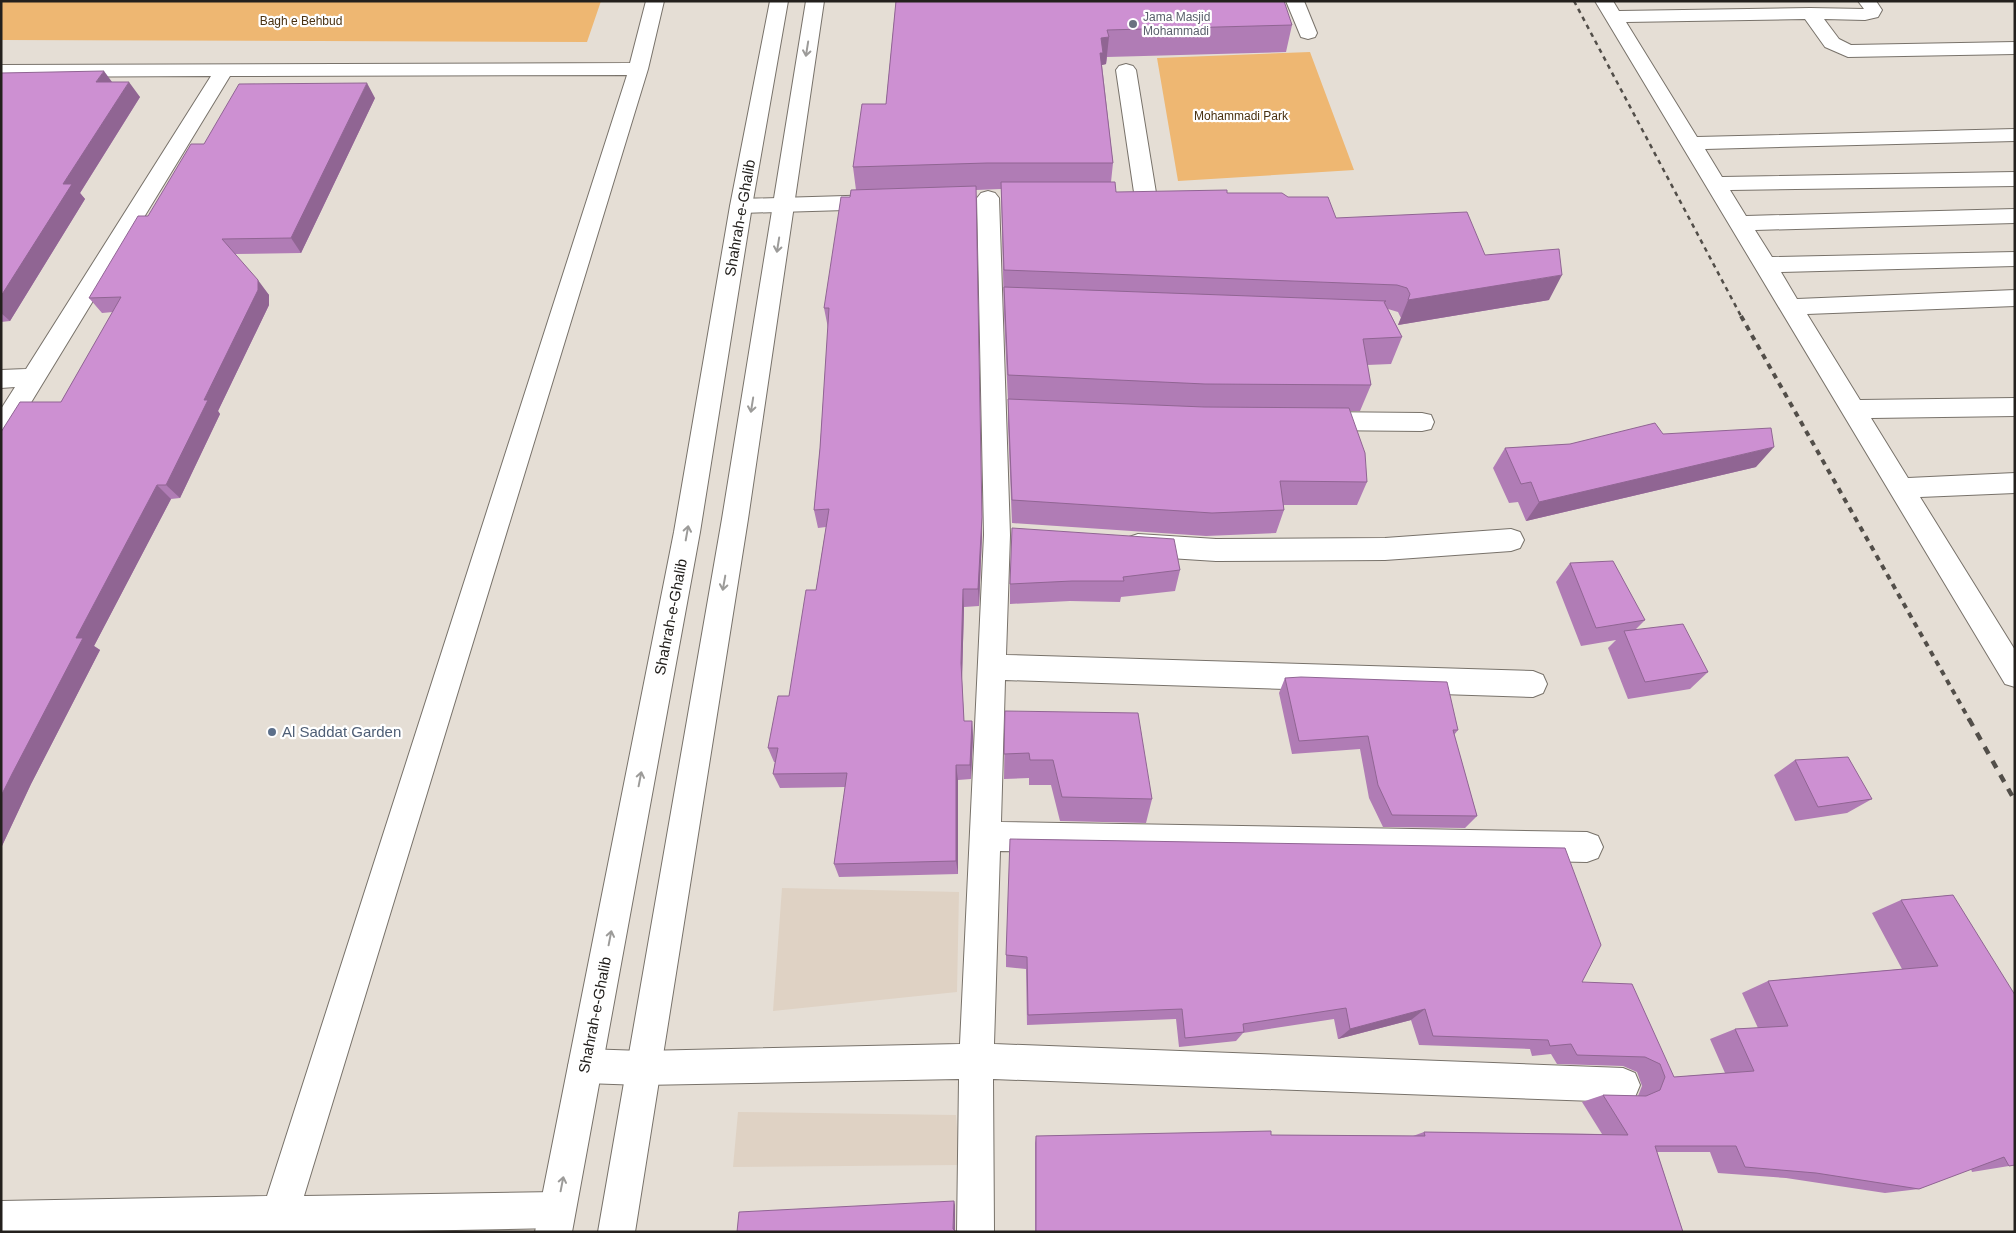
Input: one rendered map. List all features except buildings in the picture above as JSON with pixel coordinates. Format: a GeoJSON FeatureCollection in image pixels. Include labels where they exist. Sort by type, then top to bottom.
{"type":"FeatureCollection","features":[{"type":"Feature","properties":{"kind":"street"},"geometry":{"type":"LineString","coordinates":[[277,1223],[638,69],[655,1]]}},
{"type":"Feature","properties":{"kind":"street","name":"Shahrah-e-Ghalib"},"geometry":{"type":"LineString","coordinates":[[555,1221],[687,532],[741,206],[779,1]]}},
{"type":"Feature","properties":{"kind":"street"},"geometry":{"type":"LineString","coordinates":[[616,1232],[735,519],[815,1]]}},
{"type":"Feature","properties":{"kind":"street"},"geometry":{"type":"LineString","coordinates":[[1296,1],[1308,33]]}},
{"type":"Feature","properties":{"kind":"street"},"geometry":{"type":"LineString","coordinates":[[1609,9],[1767,8],[1810,13],[1872,13],[1873,10],[1868,1]]}},
{"type":"Feature","properties":{"kind":"street"},"geometry":{"type":"LineString","coordinates":[[1609,9],[2013,669]]}},
{"type":"Feature","properties":{"kind":"street"},"geometry":{"type":"LineString","coordinates":[[1810,13],[1832,43],[1848,51],[2015,48]]}},
{"type":"Feature","properties":{"kind":"street"},"geometry":{"type":"LineString","coordinates":[[1,70],[638,69]]}},
{"type":"Feature","properties":{"kind":"street"},"geometry":{"type":"LineString","coordinates":[[1,430],[225,70]]}},
{"type":"Feature","properties":{"kind":"street"},"geometry":{"type":"LineString","coordinates":[[1126,70],[1146,199]]}},
{"type":"Feature","properties":{"kind":"street"},"geometry":{"type":"LineString","coordinates":[[1691,144],[2015,135]]}},
{"type":"Feature","properties":{"kind":"street"},"geometry":{"type":"LineString","coordinates":[[1716,184],[2015,179]]}},
{"type":"Feature","properties":{"kind":"street"},"geometry":{"type":"LineString","coordinates":[[975,1232],[976,1061],[991,667],[1007,536],[1001,305],[989,199]]}},
{"type":"Feature","properties":{"kind":"street"},"geometry":{"type":"LineString","coordinates":[[741,206],[901,202]]}},
{"type":"Feature","properties":{"kind":"street"},"geometry":{"type":"LineString","coordinates":[[1740,223],[2015,216]]}},
{"type":"Feature","properties":{"kind":"street"},"geometry":{"type":"LineString","coordinates":[[1765,265],[2015,258]]}},
{"type":"Feature","properties":{"kind":"street"},"geometry":{"type":"LineString","coordinates":[[1791,307],[2015,298]]}},
{"type":"Feature","properties":{"kind":"street"},"geometry":{"type":"LineString","coordinates":[[1,379],[34,378]]}},
{"type":"Feature","properties":{"kind":"street"},"geometry":{"type":"LineString","coordinates":[[1853,409],[2015,407]]}},
{"type":"Feature","properties":{"kind":"street"},"geometry":{"type":"LineString","coordinates":[[1296,421],[1422,422]]}},
{"type":"Feature","properties":{"kind":"street"},"geometry":{"type":"LineString","coordinates":[[1901,488],[2015,483]]}},
{"type":"Feature","properties":{"kind":"street"},"geometry":{"type":"LineString","coordinates":[[1116,544],[1216,550],[1385,549],[1511,540]]}},
{"type":"Feature","properties":{"kind":"street"},"geometry":{"type":"LineString","coordinates":[[991,667],[1533,684]]}},
{"type":"Feature","properties":{"kind":"street"},"geometry":{"type":"LineString","coordinates":[[986,836],[1587,847]]}},
{"type":"Feature","properties":{"kind":"street"},"geometry":{"type":"LineString","coordinates":[[585,1066],[642,1068],[976,1061],[1622,1084]]}},
{"type":"Feature","properties":{"kind":"street"},"geometry":{"type":"LineString","coordinates":[[1,1219],[277,1223],[555,1221]]}},
{"type":"Feature","properties":{"kind":"shaded area"},"geometry":{"type":"Polygon","coordinates":[[[782,888],[959,892],[957,992],[773,1011],[782,888]]]}},
{"type":"Feature","properties":{"kind":"shaded area"},"geometry":{"type":"Polygon","coordinates":[[[738,1112],[956,1115],[960,1165],[733,1167],[738,1112]]]}},
{"type":"Feature","properties":{"kind":"green space","name":"Bagh e Behbud"},"geometry":{"type":"Polygon","coordinates":[[[1,1],[601,1],[587,42],[1,40],[1,1]]]}},
{"type":"Feature","properties":{"kind":"green space","name":"Mohammadi Park"},"geometry":{"type":"Polygon","coordinates":[[[1310,52],[1354,170],[1178,181],[1157,58],[1310,52]]]}},
{"type":"Feature","properties":{"kind":"railway"},"geometry":{"type":"LineString","coordinates":[[1574,1],[1742,318]]}},
{"type":"Feature","properties":{"kind":"railway"},"geometry":{"type":"LineString","coordinates":[[1741,316],[1970,721]]}},
{"type":"Feature","properties":{"kind":"railway"},"geometry":{"type":"LineString","coordinates":[[1969,719],[2015,801]]}},
{"type":"Feature","properties":{"kind":"place","name":"Jama Masjid Mohammadi"},"geometry":{"type":"Point","coordinates":[1133,24]}},
{"type":"Feature","properties":{"kind":"place","name":"Al Saddat Garden"},"geometry":{"type":"Point","coordinates":[272,732]}}]}
